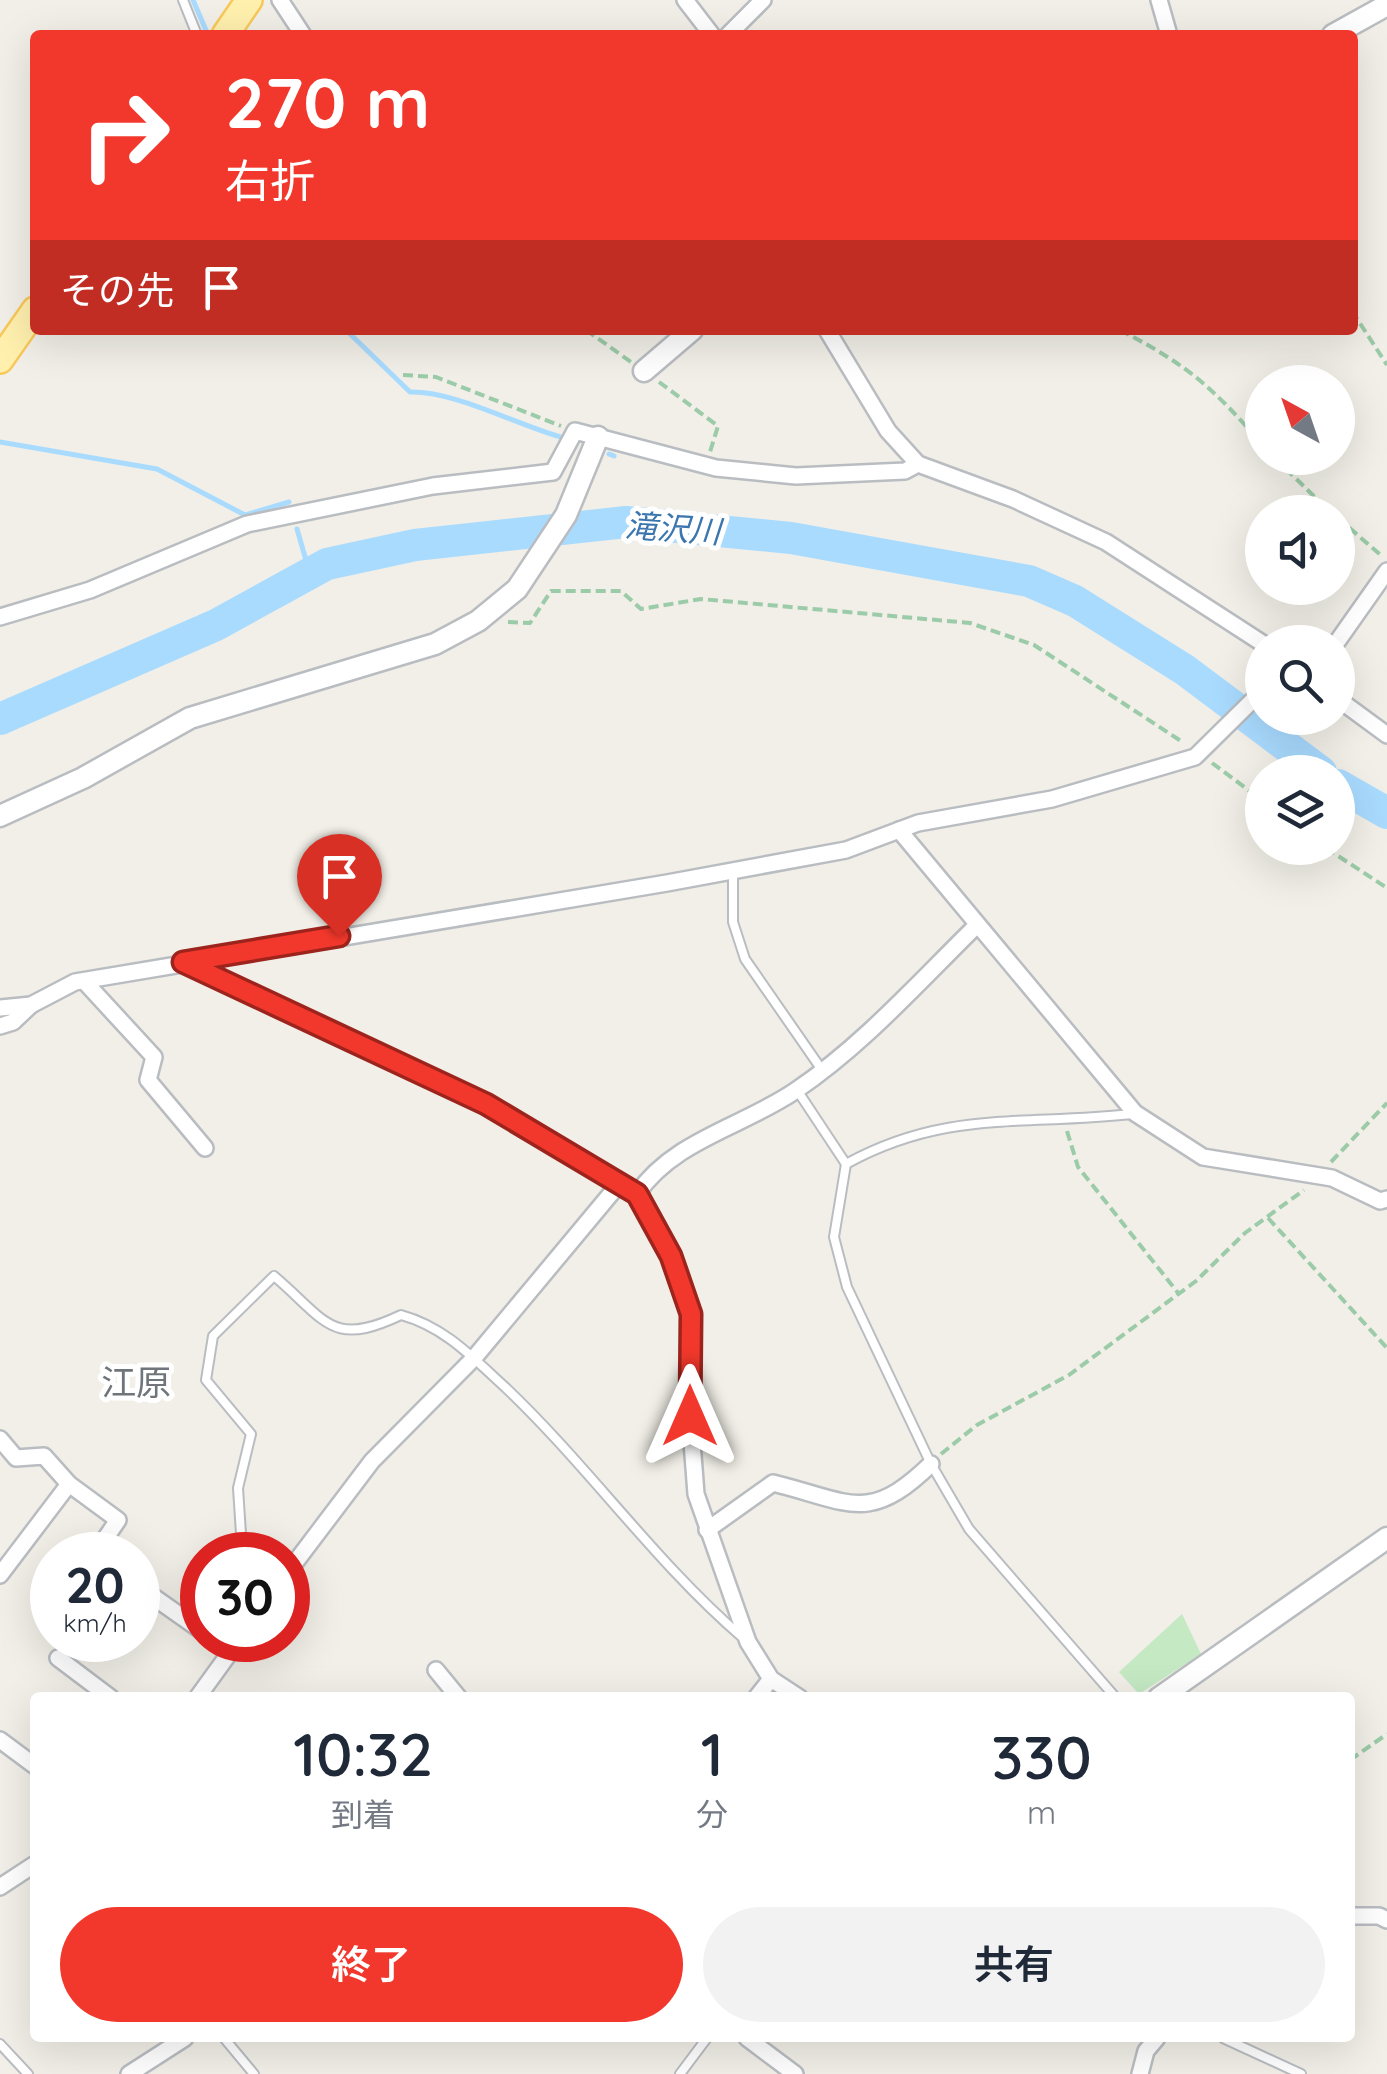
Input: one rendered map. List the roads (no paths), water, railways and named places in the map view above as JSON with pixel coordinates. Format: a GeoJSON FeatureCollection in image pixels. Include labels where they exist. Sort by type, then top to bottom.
{"type":"FeatureCollection","features":[{"type":"Feature","properties":{"kind":"main road"},"geometry":{"type":"LineString","coordinates":[[229,30],[250,0]]}},
{"type":"Feature","properties":{"kind":"main road"},"geometry":{"type":"LineString","coordinates":[[0,360],[30,317]]}},
{"type":"Feature","properties":{"kind":"street"},"geometry":{"type":"LineString","coordinates":[[280,0],[300,30]]}},
{"type":"Feature","properties":{"kind":"street"},"geometry":{"type":"LineString","coordinates":[[686,0],[708,30]]}},
{"type":"Feature","properties":{"kind":"street"},"geometry":{"type":"LineString","coordinates":[[733,30],[763,0]]}},
{"type":"Feature","properties":{"kind":"street"},"geometry":{"type":"LineString","coordinates":[[1160,0],[1168,30]]}},
{"type":"Feature","properties":{"kind":"street"},"geometry":{"type":"LineString","coordinates":[[1342,30],[1387,5]]}},
{"type":"Feature","properties":{"kind":"street"},"geometry":{"type":"LineString","coordinates":[[644,371],[686,335]]}},
{"type":"Feature","properties":{"kind":"street"},"geometry":{"type":"LineString","coordinates":[[831,335],[888,431],[918,464],[1013,499],[1106,542],[1245,632]]}},
{"type":"Feature","properties":{"kind":"street"},"geometry":{"type":"LineString","coordinates":[[0,617],[90,590],[247,524],[433,486],[554,472],[575,430],[706,466],[796,476],[905,471],[918,464]]}},
{"type":"Feature","properties":{"kind":"street"},"geometry":{"type":"LineString","coordinates":[[0,816],[82,778],[190,718],[435,644],[478,621],[517,588],[566,516],[598,437]]}},
{"type":"Feature","properties":{"kind":"street"},"geometry":{"type":"LineString","coordinates":[[1348,625],[1387,570]]}},
{"type":"Feature","properties":{"kind":"street"},"geometry":{"type":"LineString","coordinates":[[0,1026],[31,1005],[84,981],[846,850],[899,830],[1052,799],[1176,764],[1203,749],[1245,708]]}},
{"type":"Feature","properties":{"kind":"street"},"geometry":{"type":"LineString","coordinates":[[1355,711],[1387,735]]}},
{"type":"Feature","properties":{"kind":"street"},"geometry":{"type":"LineString","coordinates":[[899,830],[1136,1113],[1203,1157],[1320,1176],[1380,1200],[1387,1199]]}},
{"type":"Feature","properties":{"kind":"street"},"geometry":{"type":"LineString","coordinates":[[637,1194],[654,1170],[797,1090],[976,926]]}},
{"type":"Feature","properties":{"kind":"street"},"geometry":{"type":"LineString","coordinates":[[183,962],[486,1104],[637,1194],[671,1256],[691,1314],[692,1467],[707,1530],[748,1642],[770,1679],[791,1692]]}},
{"type":"Feature","properties":{"kind":"street"},"geometry":{"type":"LineString","coordinates":[[84,981],[154,1057],[148,1080],[205,1148]]}},
{"type":"Feature","properties":{"kind":"street"},"geometry":{"type":"LineString","coordinates":[[0,1008],[31,1005]]}},
{"type":"Feature","properties":{"kind":"street"},"geometry":{"type":"LineString","coordinates":[[310,1543],[372,1462],[474,1358],[619,1184]]}},
{"type":"Feature","properties":{"kind":"street"},"geometry":{"type":"LineString","coordinates":[[0,1439],[16,1458],[44,1456],[69,1484],[118,1520],[110,1532]]}},
{"type":"Feature","properties":{"kind":"street"},"geometry":{"type":"LineString","coordinates":[[707,1530],[774,1483],[860,1504],[879,1503],[899,1495],[931,1464]]}},
{"type":"Feature","properties":{"kind":"street"},"geometry":{"type":"LineString","coordinates":[[0,1575],[69,1484]]}},
{"type":"Feature","properties":{"kind":"street"},"geometry":{"type":"LineString","coordinates":[[1168,1692],[1387,1538]]}},
{"type":"Feature","properties":{"kind":"street"},"geometry":{"type":"LineString","coordinates":[[63,1662],[103,1692]]}},
{"type":"Feature","properties":{"kind":"street"},"geometry":{"type":"LineString","coordinates":[[202,1692],[223,1662]]}},
{"type":"Feature","properties":{"kind":"street"},"geometry":{"type":"LineString","coordinates":[[436,1670],[449,1692]]}},
{"type":"Feature","properties":{"kind":"street"},"geometry":{"type":"LineString","coordinates":[[760,1692],[770,1679]]}},
{"type":"Feature","properties":{"kind":"street"},"geometry":{"type":"LineString","coordinates":[[0,1740],[30,1762]]}},
{"type":"Feature","properties":{"kind":"street"},"geometry":{"type":"LineString","coordinates":[[0,1888],[30,1867]]}},
{"type":"Feature","properties":{"kind":"street"},"geometry":{"type":"LineString","coordinates":[[1355,1916],[1387,1920]]}},
{"type":"Feature","properties":{"kind":"street"},"geometry":{"type":"LineString","coordinates":[[129,2074],[179,2042]]}},
{"type":"Feature","properties":{"kind":"street"},"geometry":{"type":"LineString","coordinates":[[752,2042],[795,2074]]}},
{"type":"Feature","properties":{"kind":"street"},"geometry":{"type":"LineString","coordinates":[[1140,2074],[1146,2052],[1154,2042]]}},
{"type":"Feature","properties":{"kind":"lane"},"geometry":{"type":"LineString","coordinates":[[183,0],[195,30]]}},
{"type":"Feature","properties":{"kind":"lane"},"geometry":{"type":"LineString","coordinates":[[733,870],[733,922],[745,959],[822,1070]]}},
{"type":"Feature","properties":{"kind":"lane"},"geometry":{"type":"LineString","coordinates":[[797,1090],[846,1164],[834,1236],[847,1287],[931,1464],[968,1529],[1111,1692]]}},
{"type":"Feature","properties":{"kind":"lane"},"geometry":{"type":"LineString","coordinates":[[846,1164],[909,1134],[963,1122],[1064,1121],[1136,1113]]}},
{"type":"Feature","properties":{"kind":"lane"},"geometry":{"type":"LineString","coordinates":[[241,1532],[238,1488],[250,1434],[206,1380],[213,1336],[274,1276],[343,1332],[360,1333],[401,1315],[437,1327],[555,1435],[712,1611],[748,1642]]}},
{"type":"Feature","properties":{"kind":"lane"},"geometry":{"type":"LineString","coordinates":[[227,2042],[254,2074]]}},
{"type":"Feature","properties":{"kind":"lane"},"geometry":{"type":"LineString","coordinates":[[680,2074],[704,2042]]}},
{"type":"Feature","properties":{"kind":"lane"},"geometry":{"type":"LineString","coordinates":[[1232,2042],[1301,2074]]}},
{"type":"Feature","properties":{"kind":"lane"},"geometry":{"type":"LineString","coordinates":[[0,2044],[28,2074]]}},
{"type":"Feature","properties":{"kind":"waterway"},"geometry":{"type":"LineString","coordinates":[[193,0],[206,30]]}},
{"type":"Feature","properties":{"kind":"waterway"},"geometry":{"type":"LineString","coordinates":[[351,335],[410,392],[447,397],[564,438]]}},
{"type":"Feature","properties":{"kind":"waterway"},"geometry":{"type":"LineString","coordinates":[[0,442],[157,469],[245,515],[289,502]]}},
{"type":"Feature","properties":{"kind":"waterway"},"geometry":{"type":"LineString","coordinates":[[609,454],[614,456]]}},
{"type":"Feature","properties":{"kind":"waterway","name":"滝沢川"},"geometry":{"type":"LineString","coordinates":[[0,719],[216,625],[327,564],[415,545],[626,522],[791,538],[1029,581],[1075,601],[1185,670],[1298,755]]}},
{"type":"Feature","properties":{"kind":"waterway"},"geometry":{"type":"LineString","coordinates":[[297,529],[310,574]]}},
{"type":"Feature","properties":{"kind":"waterway","name":"滝沢川"},"geometry":{"type":"LineString","coordinates":[[1355,795],[1387,813]]}},
{"type":"Feature","properties":{"kind":"district","name":"江原"},"geometry":{"type":"Point","coordinates":[136,1382]}}]}
